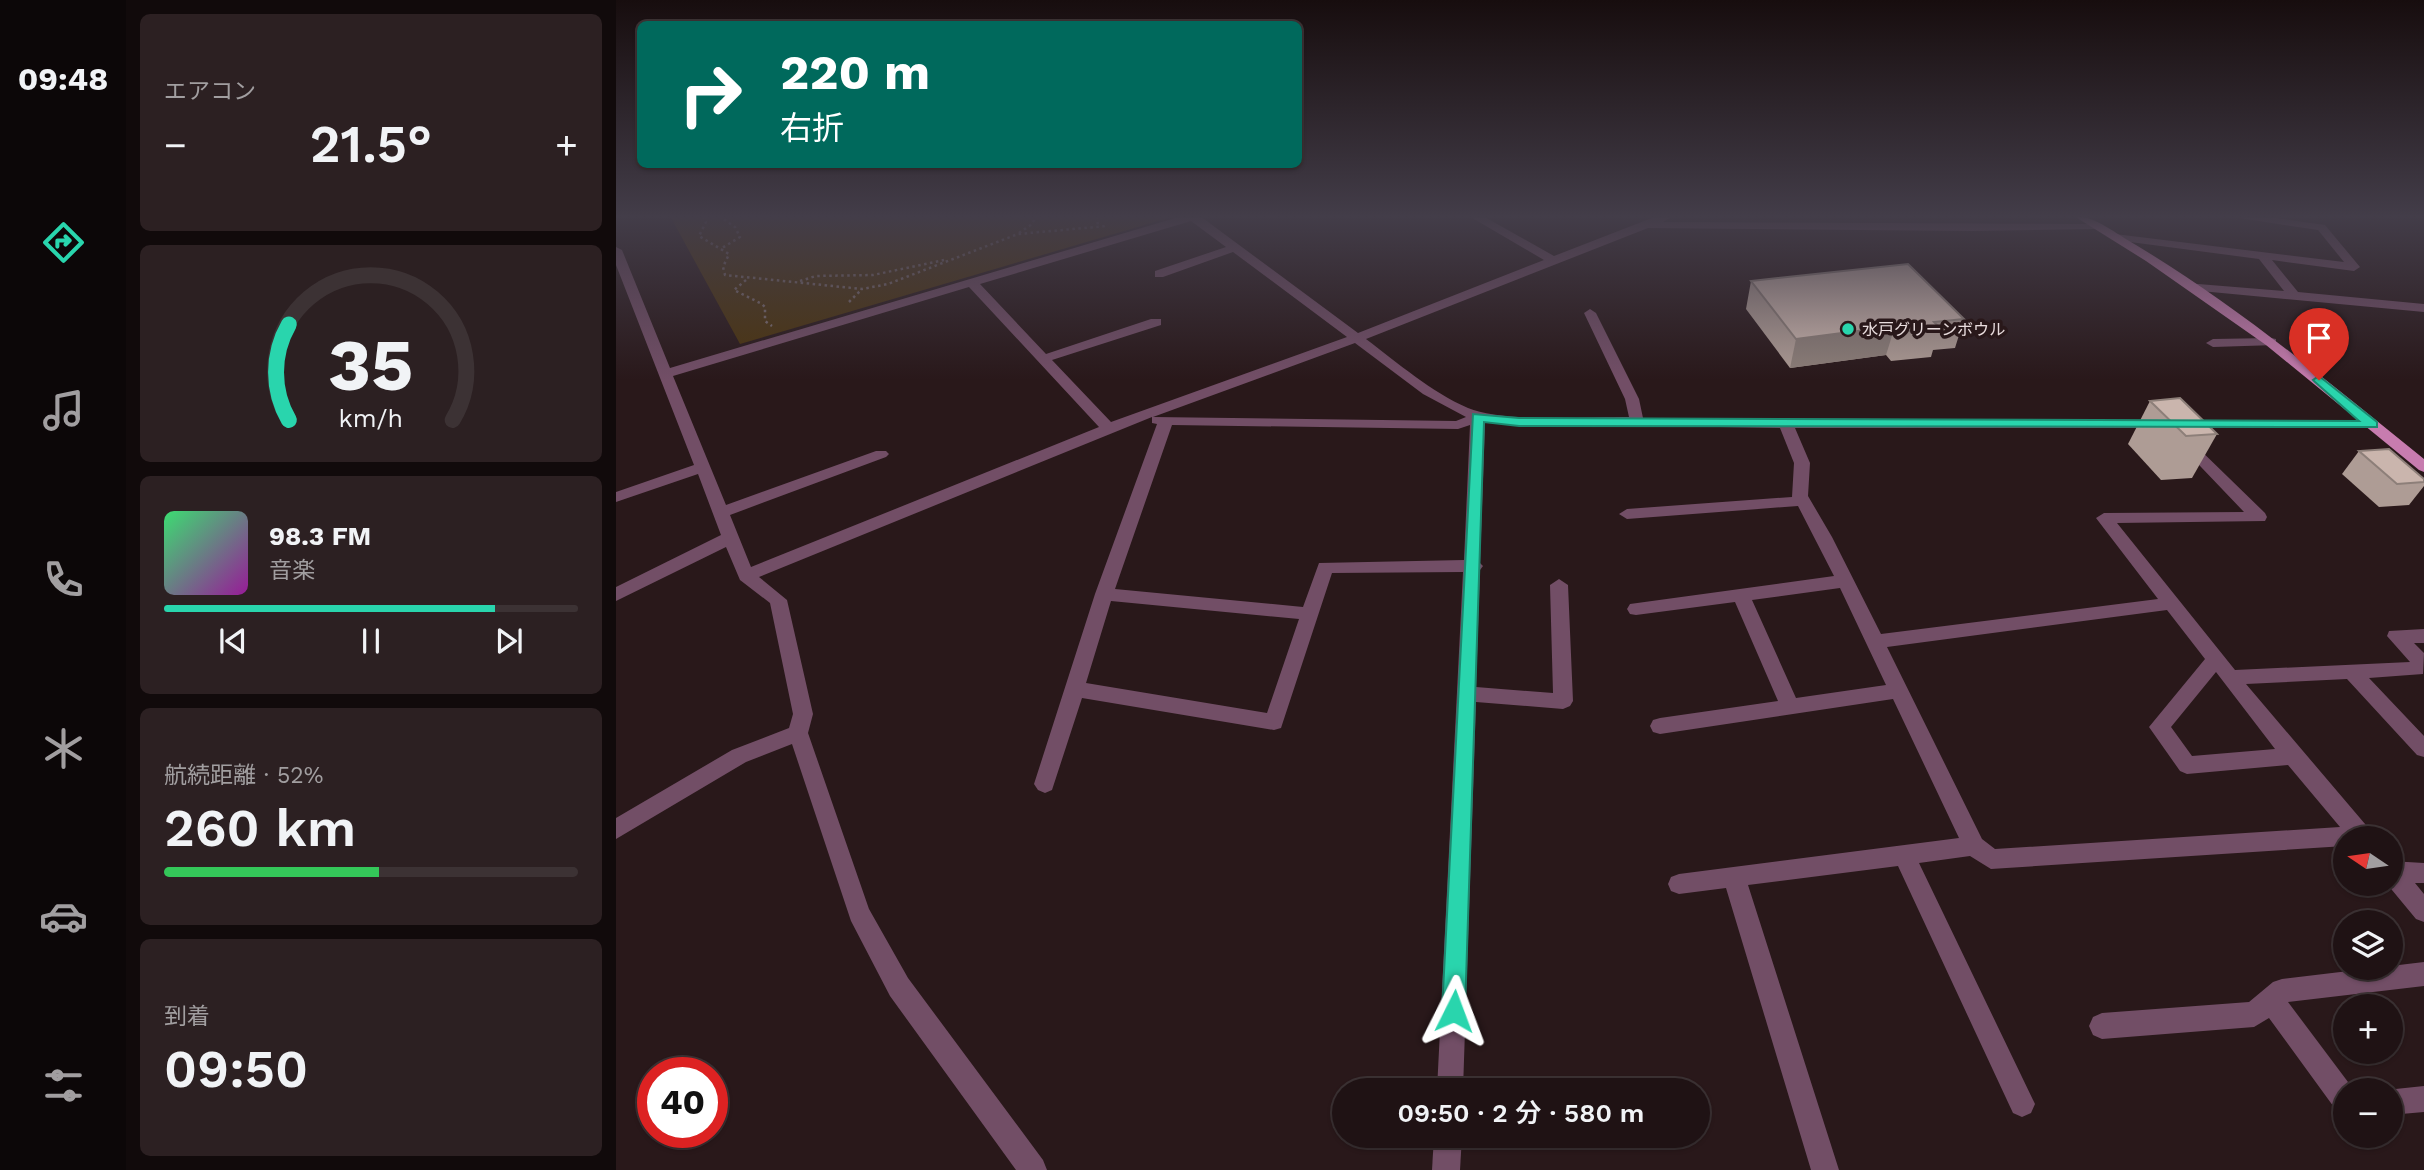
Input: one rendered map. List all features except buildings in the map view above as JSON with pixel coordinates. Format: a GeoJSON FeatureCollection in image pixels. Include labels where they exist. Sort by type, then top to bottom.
{"type":"FeatureCollection","features":[{"type":"Feature","properties":{"kind":"main road"},"geometry":{"type":"LineString","coordinates":[[2166,271],[2271,342],[2424,467]]}},
{"type":"Feature","properties":{"kind":"street"},"geometry":{"type":"LineString","coordinates":[[625,271],[746,576],[778,600],[803,714],[798,733],[859,913],[899,987],[1033,1170]]}},
{"type":"Feature","properties":{"kind":"street"},"geometry":{"type":"LineString","coordinates":[[667,373],[1014,271]]}},
{"type":"Feature","properties":{"kind":"street"},"geometry":{"type":"LineString","coordinates":[[1160,274],[1170,271]]}},
{"type":"Feature","properties":{"kind":"street"},"geometry":{"type":"LineString","coordinates":[[1265,271],[1428,390],[1478,417],[1519,422],[2372,425]]}},
{"type":"Feature","properties":{"kind":"street"},"geometry":{"type":"LineString","coordinates":[[746,576],[1108,428],[1356,338],[1525,271]]}},
{"type":"Feature","properties":{"kind":"street"},"geometry":{"type":"LineString","coordinates":[[2274,271],[2294,296]]}},
{"type":"Feature","properties":{"kind":"street"},"geometry":{"type":"LineString","coordinates":[[972,283],[1108,428]]}},
{"type":"Feature","properties":{"kind":"street"},"geometry":{"type":"LineString","coordinates":[[2190,286],[2424,308]]}},
{"type":"Feature","properties":{"kind":"street"},"geometry":{"type":"LineString","coordinates":[[1590,313],[1632,399],[1637,423]]}},
{"type":"Feature","properties":{"kind":"street"},"geometry":{"type":"LineString","coordinates":[[1043,359],[1156,322]]}},
{"type":"Feature","properties":{"kind":"street"},"geometry":{"type":"LineString","coordinates":[[2213,343],[2271,342]]}},
{"type":"Feature","properties":{"kind":"street"},"geometry":{"type":"LineString","coordinates":[[1135,419],[1458,425],[1478,417]]}},
{"type":"Feature","properties":{"kind":"street"},"geometry":{"type":"LineString","coordinates":[[1451,1078],[1474,565],[1478,417]]}},
{"type":"Feature","properties":{"kind":"street"},"geometry":{"type":"LineString","coordinates":[[1045,784],[1104,594],[1166,420]]}},
{"type":"Feature","properties":{"kind":"street"},"geometry":{"type":"LineString","coordinates":[[1786,424],[1802,463],[1800,496],[1845,580],[1975,846],[1991,859],[2333,838]]}},
{"type":"Feature","properties":{"kind":"street"},"geometry":{"type":"LineString","coordinates":[[2168,424],[2259,517],[2104,518],[2230,677],[2354,826]]}},
{"type":"Feature","properties":{"kind":"street"},"geometry":{"type":"LineString","coordinates":[[721,513],[881,454]]}},
{"type":"Feature","properties":{"kind":"street"},"geometry":{"type":"LineString","coordinates":[[616,497],[703,467]]}},
{"type":"Feature","properties":{"kind":"street"},"geometry":{"type":"LineString","coordinates":[[1627,514],[1803,501]]}},
{"type":"Feature","properties":{"kind":"street"},"geometry":{"type":"LineString","coordinates":[[616,595],[731,537]]}},
{"type":"Feature","properties":{"kind":"street"},"geometry":{"type":"LineString","coordinates":[[1074,689],[1274,722],[1325,566],[1474,565]]}},
{"type":"Feature","properties":{"kind":"street"},"geometry":{"type":"LineString","coordinates":[[1636,609],[1845,580]]}},
{"type":"Feature","properties":{"kind":"street"},"geometry":{"type":"LineString","coordinates":[[1468,694],[1563,701],[1559,585]]}},
{"type":"Feature","properties":{"kind":"street"},"geometry":{"type":"LineString","coordinates":[[1104,594],[1310,614]]}},
{"type":"Feature","properties":{"kind":"street"},"geometry":{"type":"LineString","coordinates":[[1741,595],[1790,707]]}},
{"type":"Feature","properties":{"kind":"street"},"geometry":{"type":"LineString","coordinates":[[1875,642],[2172,603]]}},
{"type":"Feature","properties":{"kind":"street"},"geometry":{"type":"LineString","coordinates":[[2230,677],[2416,669],[2421,662],[2396,636],[2424,636]]}},
{"type":"Feature","properties":{"kind":"street"},"geometry":{"type":"LineString","coordinates":[[2216,659],[2159,727],[2187,765],[2294,756]]}},
{"type":"Feature","properties":{"kind":"street"},"geometry":{"type":"LineString","coordinates":[[2352,672],[2424,748]]}},
{"type":"Feature","properties":{"kind":"street"},"geometry":{"type":"LineString","coordinates":[[1660,726],[1899,691]]}},
{"type":"Feature","properties":{"kind":"street"},"geometry":{"type":"LineString","coordinates":[[616,829],[738,756],[798,733]]}},
{"type":"Feature","properties":{"kind":"street"},"geometry":{"type":"LineString","coordinates":[[1679,884],[1975,846]]}},
{"type":"Feature","properties":{"kind":"street"},"geometry":{"type":"LineString","coordinates":[[1904,855],[2022,1104]]}},
{"type":"Feature","properties":{"kind":"street"},"geometry":{"type":"LineString","coordinates":[[2403,872],[2424,873]]}},
{"type":"Feature","properties":{"kind":"street"},"geometry":{"type":"LineString","coordinates":[[1734,877],[1825,1170]]}},
{"type":"Feature","properties":{"kind":"street"},"geometry":{"type":"LineString","coordinates":[[2403,886],[2424,911]]}},
{"type":"Feature","properties":{"kind":"street"},"geometry":{"type":"LineString","coordinates":[[2102,1026],[2254,1014],[2282,990],[2424,974]]}},
{"type":"Feature","properties":{"kind":"street"},"geometry":{"type":"LineString","coordinates":[[2271,1000],[2333,1085]]}},
{"type":"Feature","properties":{"kind":"street"},"geometry":{"type":"LineString","coordinates":[[2403,1101],[2424,1099]]}},
{"type":"Feature","properties":{"kind":"street"},"geometry":{"type":"LineString","coordinates":[[1446,1170],[1447,1148]]}},
{"type":"Feature","properties":{"kind":"path"},"geometry":{"type":"LineString","coordinates":[[724,271],[725,275],[862,289],[888,284],[921,271]]}},
{"type":"Feature","properties":{"kind":"path"},"geometry":{"type":"LineString","coordinates":[[798,282],[816,276],[873,275],[889,271]]}},
{"type":"Feature","properties":{"kind":"path"},"geometry":{"type":"LineString","coordinates":[[748,278],[734,290],[737,295],[761,303],[765,307],[765,321],[771,326],[779,325]]}},
{"type":"Feature","properties":{"kind":"path"},"geometry":{"type":"LineString","coordinates":[[849,302],[862,289]]}},
{"type":"Feature","properties":{"kind":"shaded area"},"geometry":{"type":"Polygon","coordinates":[[[700,271],[989,271],[740,344],[700,271]]]}},
{"type":"Feature","properties":{"kind":"place","name":"水戸グリーンボウル"},"geometry":{"type":"Point","coordinates":[1848,329]}},
{"type":"Feature","properties":{"kind":"route"},"geometry":{"type":"LineString","coordinates":[[1454,1011],[1478,417],[1519,422],[2372,425],[2319,380]]}}]}
